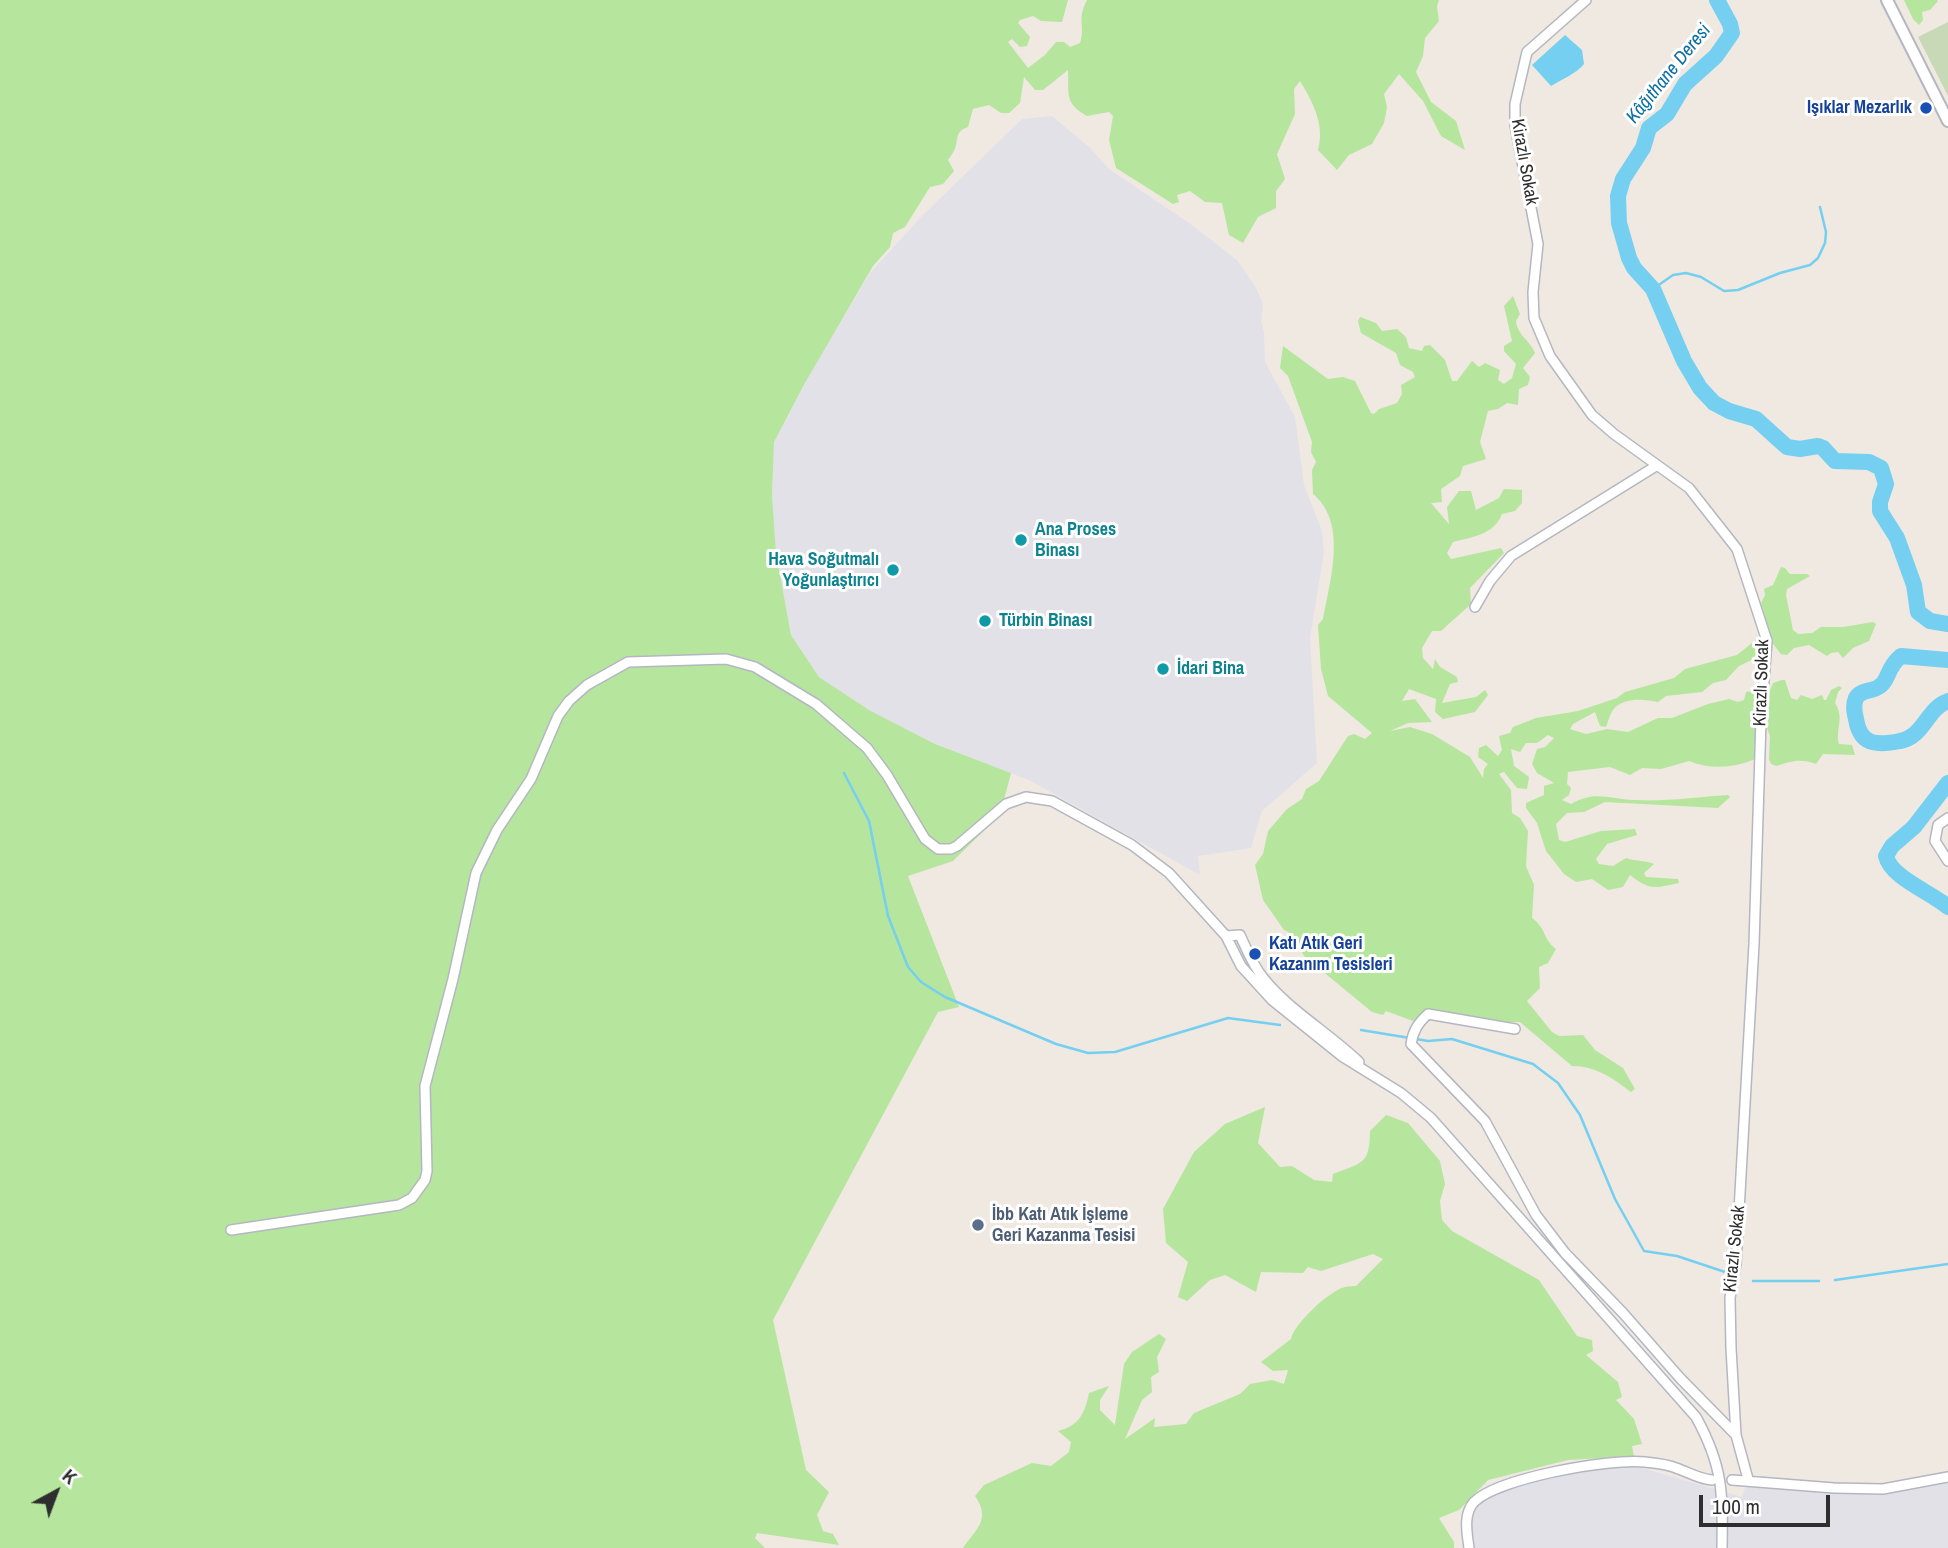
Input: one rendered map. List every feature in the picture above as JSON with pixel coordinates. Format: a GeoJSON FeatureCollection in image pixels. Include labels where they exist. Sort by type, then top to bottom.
{"type":"FeatureCollection","features":[{"type":"Feature","properties":{"kind":"street","name":"Kirazlı Sokak"},"geometry":{"type":"LineString","coordinates":[[1586,0],[1527,52],[1515,104],[1515,125],[1538,244],[1533,292],[1534,318],[1550,356],[1592,415],[1689,488],[1737,549],[1767,641],[1761,720],[1754,944],[1739,1222],[1729,1314],[1736,1435],[1748,1479]]}},
{"type":"Feature","properties":{"kind":"street"},"geometry":{"type":"LineString","coordinates":[[1887,0],[1948,121]]}},
{"type":"Feature","properties":{"kind":"street"},"geometry":{"type":"LineString","coordinates":[[1475,607],[1490,581],[1511,556],[1657,466]]}},
{"type":"Feature","properties":{"kind":"street"},"geometry":{"type":"LineString","coordinates":[[231,1230],[399,1205],[419,1191],[427,1171],[425,1086],[453,979],[476,873],[497,830],[531,779],[564,707],[578,692],[628,662],[671,659],[738,661],[767,672],[816,704],[867,748],[887,775],[918,831],[938,849],[957,846],[999,810],[1017,799],[1037,797],[1052,801],[1132,845],[1169,873],[1226,936],[1241,967],[1255,985],[1343,1057],[1401,1093],[1431,1118],[1696,1417],[1711,1443],[1719,1469],[1723,1491],[1722,1548]]}},
{"type":"Feature","properties":{"kind":"street"},"geometry":{"type":"LineString","coordinates":[[1948,818],[1938,825],[1935,841],[1948,861]]}},
{"type":"Feature","properties":{"kind":"street"},"geometry":{"type":"LineString","coordinates":[[1515,1029],[1428,1014],[1413,1032],[1411,1044],[1485,1121],[1536,1215],[1565,1253],[1736,1435]]}},
{"type":"Feature","properties":{"kind":"street"},"geometry":{"type":"LineString","coordinates":[[1469,1548],[1465,1524],[1472,1503],[1490,1490],[1566,1469],[1624,1461],[1674,1467],[1712,1480]]}},
{"type":"Feature","properties":{"kind":"street"},"geometry":{"type":"LineString","coordinates":[[1732,1480],[1883,1489],[1948,1477]]}},
{"type":"Feature","properties":{"kind":"shaded area"},"geometry":{"type":"Polygon","coordinates":[[[1052,116],[1090,148],[1109,169],[1189,223],[1237,260],[1256,288],[1263,304],[1261,322],[1265,362],[1295,417],[1304,485],[1322,531],[1324,553],[1310,638],[1317,763],[1262,811],[1251,848],[1198,856],[1200,875],[1029,780],[935,744],[869,710],[819,677],[791,635],[776,553],[772,495],[774,442],[820,356],[870,273],[921,217],[1022,119],[1052,116]]]}},
{"type":"Feature","properties":{"kind":"shaded area"},"geometry":{"type":"Polygon","coordinates":[[[1632,1465],[1742,1497],[1748,1479],[1883,1489],[1948,1477],[1948,1548],[1464,1548],[1464,1523],[1469,1509],[1493,1488],[1588,1468],[1632,1465]]]}},
{"type":"Feature","properties":{"kind":"green space"},"geometry":{"type":"Polygon","coordinates":[[[0,0],[1068,0],[1062,22],[1041,21],[1033,16],[1018,23],[1030,37],[1027,46],[1020,47],[1012,39],[1008,42],[1028,68],[1056,42],[1064,42],[1070,47],[1080,43],[1082,13],[1087,0],[1439,0],[1439,21],[1425,38],[1423,56],[1416,72],[1431,102],[1456,121],[1465,150],[1441,136],[1423,101],[1399,74],[1384,94],[1387,107],[1384,123],[1372,144],[1349,155],[1337,170],[1318,150],[1319,123],[1300,81],[1294,89],[1295,114],[1277,154],[1285,179],[1276,191],[1276,208],[1258,217],[1243,243],[1229,235],[1222,203],[1205,202],[1190,191],[1177,195],[1179,202],[1173,204],[1116,168],[1109,140],[1113,116],[1109,112],[1087,116],[1074,107],[1068,92],[1068,70],[1043,90],[1035,90],[1024,77],[1020,103],[1009,113],[1001,113],[989,105],[973,109],[968,127],[959,134],[955,149],[948,160],[954,171],[943,184],[930,187],[905,227],[893,233],[890,247],[873,266],[774,442],[772,495],[776,553],[791,635],[819,677],[869,710],[935,744],[1011,773],[1000,815],[953,861],[908,876],[959,1007],[938,1012],[773,1320],[806,1470],[829,1492],[817,1515],[823,1531],[833,1534],[839,1545],[757,1533],[755,1538],[765,1548],[0,1548],[0,0]]]}},
{"type":"Feature","properties":{"kind":"green space"},"geometry":{"type":"Polygon","coordinates":[[[1904,0],[1938,1],[1930,10],[1922,12],[1923,20],[1919,25],[1904,0]]]}},
{"type":"Feature","properties":{"kind":"green space"},"geometry":{"type":"Polygon","coordinates":[[[1948,22],[1948,96],[1918,37],[1948,22]]]}},
{"type":"Feature","properties":{"kind":"green space"},"geometry":{"type":"Polygon","coordinates":[[[1513,296],[1520,314],[1516,321],[1517,326],[1535,353],[1523,368],[1530,377],[1528,385],[1519,389],[1518,405],[1507,403],[1488,411],[1480,442],[1486,459],[1463,466],[1460,476],[1441,489],[1442,502],[1431,503],[1449,524],[1447,507],[1459,491],[1471,491],[1476,510],[1499,498],[1504,489],[1522,490],[1522,503],[1515,511],[1502,514],[1494,527],[1482,534],[1453,542],[1447,553],[1451,559],[1501,548],[1504,553],[1470,588],[1471,604],[1441,631],[1432,631],[1422,648],[1423,658],[1433,669],[1435,659],[1440,667],[1457,677],[1458,682],[1450,684],[1442,703],[1476,697],[1485,690],[1488,695],[1475,712],[1443,719],[1435,712],[1436,699],[1409,689],[1402,701],[1415,699],[1432,722],[1408,723],[1390,731],[1410,727],[1432,734],[1470,757],[1483,778],[1488,764],[1478,757],[1479,748],[1486,745],[1498,756],[1502,750],[1499,736],[1510,733],[1513,727],[1536,718],[1578,711],[1617,698],[1625,692],[1674,678],[1685,669],[1737,655],[1757,639],[1763,640],[1762,655],[1739,666],[1726,680],[1713,683],[1702,692],[1666,696],[1658,702],[1628,701],[1613,710],[1606,727],[1600,726],[1595,712],[1573,724],[1570,729],[1586,734],[1607,729],[1628,732],[1658,718],[1672,718],[1708,704],[1729,699],[1738,702],[1744,700],[1746,692],[1758,690],[1752,721],[1757,732],[1754,747],[1757,758],[1723,767],[1705,766],[1689,761],[1661,769],[1642,768],[1630,775],[1610,767],[1568,772],[1567,784],[1571,788],[1569,795],[1562,800],[1571,804],[1595,796],[1634,800],[1730,797],[1718,808],[1605,802],[1584,812],[1567,813],[1556,824],[1559,840],[1565,842],[1601,831],[1635,829],[1637,835],[1607,844],[1596,859],[1599,864],[1613,866],[1626,858],[1648,862],[1654,864],[1644,873],[1646,877],[1678,879],[1679,883],[1653,887],[1630,875],[1623,887],[1608,890],[1592,879],[1576,882],[1564,874],[1546,851],[1537,823],[1526,808],[1526,803],[1544,795],[1544,786],[1554,783],[1537,773],[1532,764],[1537,749],[1545,747],[1554,738],[1548,735],[1537,743],[1526,743],[1520,752],[1511,749],[1514,766],[1529,777],[1527,789],[1517,788],[1504,772],[1499,774],[1511,790],[1512,813],[1520,818],[1528,831],[1526,866],[1534,885],[1532,918],[1556,949],[1548,963],[1539,967],[1540,988],[1527,1001],[1552,1032],[1559,1036],[1583,1035],[1595,1050],[1623,1068],[1635,1089],[1631,1092],[1603,1074],[1572,1066],[1520,1022],[1499,1022],[1433,1011],[1423,1012],[1413,1021],[1386,1011],[1383,1015],[1372,1012],[1304,956],[1292,934],[1284,930],[1263,900],[1255,865],[1263,854],[1268,831],[1287,809],[1302,799],[1306,789],[1319,781],[1348,736],[1354,734],[1365,739],[1372,733],[1328,696],[1321,669],[1318,625],[1323,619],[1332,570],[1333,536],[1324,506],[1313,494],[1312,470],[1316,462],[1311,452],[1312,442],[1288,376],[1280,368],[1283,346],[1328,379],[1343,377],[1355,381],[1371,413],[1374,414],[1379,409],[1397,403],[1402,394],[1401,385],[1415,377],[1413,372],[1400,365],[1396,353],[1361,333],[1358,321],[1360,317],[1376,323],[1382,331],[1397,329],[1406,337],[1409,348],[1422,351],[1424,346],[1430,345],[1445,360],[1452,381],[1457,381],[1472,361],[1479,367],[1485,363],[1500,370],[1498,380],[1504,384],[1512,378],[1516,364],[1504,351],[1504,346],[1512,341],[1504,306],[1513,296]]]}},
{"type":"Feature","properties":{"kind":"green space"},"geometry":{"type":"Polygon","coordinates":[[[1781,567],[1790,574],[1810,576],[1787,589],[1793,630],[1798,634],[1812,633],[1821,627],[1843,627],[1873,622],[1876,624],[1869,641],[1853,648],[1843,658],[1838,652],[1827,656],[1809,645],[1794,648],[1787,655],[1781,654],[1773,644],[1761,603],[1765,595],[1764,589],[1773,585],[1781,567]]]}},
{"type":"Feature","properties":{"kind":"green space"},"geometry":{"type":"Polygon","coordinates":[[[1785,680],[1791,698],[1797,700],[1801,695],[1812,699],[1822,695],[1826,700],[1831,690],[1839,686],[1842,688],[1835,703],[1840,719],[1839,744],[1852,745],[1855,755],[1823,754],[1816,764],[1801,761],[1776,766],[1771,764],[1767,728],[1768,695],[1773,683],[1785,680]]]}},
{"type":"Feature","properties":{"kind":"green space"},"geometry":{"type":"Polygon","coordinates":[[[1265,1107],[1258,1143],[1280,1167],[1292,1166],[1314,1180],[1332,1182],[1333,1174],[1362,1161],[1368,1150],[1370,1131],[1386,1115],[1408,1123],[1440,1161],[1445,1184],[1440,1201],[1442,1220],[1452,1231],[1539,1280],[1577,1336],[1592,1340],[1593,1351],[1586,1355],[1618,1382],[1622,1397],[1616,1400],[1634,1419],[1642,1444],[1632,1446],[1634,1456],[1568,1460],[1488,1480],[1459,1510],[1439,1518],[1454,1542],[1454,1548],[963,1548],[982,1517],[980,1504],[975,1496],[984,1485],[1032,1463],[1051,1466],[1069,1452],[1071,1442],[1058,1431],[1071,1426],[1080,1418],[1089,1393],[1109,1386],[1100,1400],[1100,1410],[1115,1425],[1124,1364],[1132,1352],[1159,1334],[1166,1339],[1157,1357],[1159,1372],[1151,1377],[1152,1392],[1142,1400],[1125,1439],[1155,1418],[1154,1427],[1186,1424],[1194,1413],[1240,1394],[1250,1384],[1272,1380],[1284,1384],[1288,1370],[1273,1371],[1261,1362],[1291,1339],[1298,1325],[1322,1301],[1338,1290],[1356,1286],[1383,1259],[1373,1254],[1321,1271],[1308,1267],[1303,1273],[1261,1272],[1256,1292],[1225,1275],[1210,1280],[1187,1301],[1178,1297],[1188,1262],[1166,1243],[1163,1209],[1194,1152],[1225,1124],[1265,1107]]]}},
{"type":"Feature","properties":{"kind":"water"},"geometry":{"type":"Polygon","coordinates":[[[1565,35],[1582,50],[1584,64],[1551,86],[1532,65],[1565,35]]]}},
{"type":"Feature","properties":{"kind":"waterway","name":"Kâğıthane Deresi"},"geometry":{"type":"LineString","coordinates":[[1717,0],[1732,33],[1716,56],[1685,84],[1667,114],[1649,128],[1643,148],[1623,179],[1618,196],[1619,223],[1629,258],[1634,268],[1653,289],[1684,361],[1700,388],[1714,403],[1729,411],[1756,419],[1787,447],[1800,449],[1818,446],[1835,461],[1869,462],[1881,468],[1886,484],[1880,511],[1897,538],[1914,585],[1918,612],[1930,621],[1948,624]]}},
{"type":"Feature","properties":{"kind":"waterway"},"geometry":{"type":"LineString","coordinates":[[1653,289],[1673,275],[1686,273],[1701,277],[1724,291],[1738,290],[1780,273],[1810,265],[1818,258],[1825,243],[1826,232],[1820,207]]}},
{"type":"Feature","properties":{"kind":"waterway","name":"Kâğıthane Deresi"},"geometry":{"type":"LineString","coordinates":[[1948,660],[1901,656],[1893,664],[1883,683],[1858,695],[1854,711],[1858,728],[1865,739],[1870,742],[1891,743],[1915,734],[1935,710],[1948,701]]}},
{"type":"Feature","properties":{"kind":"waterway"},"geometry":{"type":"LineString","coordinates":[[844,773],[869,821],[888,916],[908,967],[921,982],[945,997],[1056,1044],[1088,1053],[1115,1052],[1228,1018],[1280,1025]]}},
{"type":"Feature","properties":{"kind":"waterway","name":"Kâğıthane Deresi"},"geometry":{"type":"LineString","coordinates":[[1948,783],[1914,827],[1892,846],[1886,856],[1889,864],[1903,878],[1948,907]]}},
{"type":"Feature","properties":{"kind":"waterway"},"geometry":{"type":"LineString","coordinates":[[1361,1030],[1428,1041],[1452,1039],[1533,1064],[1558,1083],[1580,1115],[1615,1199],[1644,1251],[1677,1256],[1725,1272]]}},
{"type":"Feature","properties":{"kind":"waterway"},"geometry":{"type":"LineString","coordinates":[[1835,1280],[1948,1264]]}},
{"type":"Feature","properties":{"kind":"waterway"},"geometry":{"type":"LineString","coordinates":[[1753,1281],[1819,1281]]}},
{"type":"Feature","properties":{"kind":"place","name":"Işıklar Mezarlık"},"geometry":{"type":"Point","coordinates":[1926,108]}},
{"type":"Feature","properties":{"kind":"place","name":"Ana Proses Binası"},"geometry":{"type":"Point","coordinates":[1021,540]}},
{"type":"Feature","properties":{"kind":"place","name":"Hava Soğutmalı Yoğunlaştırıcı"},"geometry":{"type":"Point","coordinates":[893,570]}},
{"type":"Feature","properties":{"kind":"place","name":"Türbin Binası"},"geometry":{"type":"Point","coordinates":[985,621]}},
{"type":"Feature","properties":{"kind":"place","name":"İdari Bina"},"geometry":{"type":"Point","coordinates":[1163,669]}},
{"type":"Feature","properties":{"kind":"place","name":"Katı Atık Geri Kazanım Tesisleri"},"geometry":{"type":"Point","coordinates":[1255,954]}},
{"type":"Feature","properties":{"kind":"place","name":"İbb Katı Atık İşleme Geri Kazanma Tesisi"},"geometry":{"type":"Point","coordinates":[978,1225]}}]}
